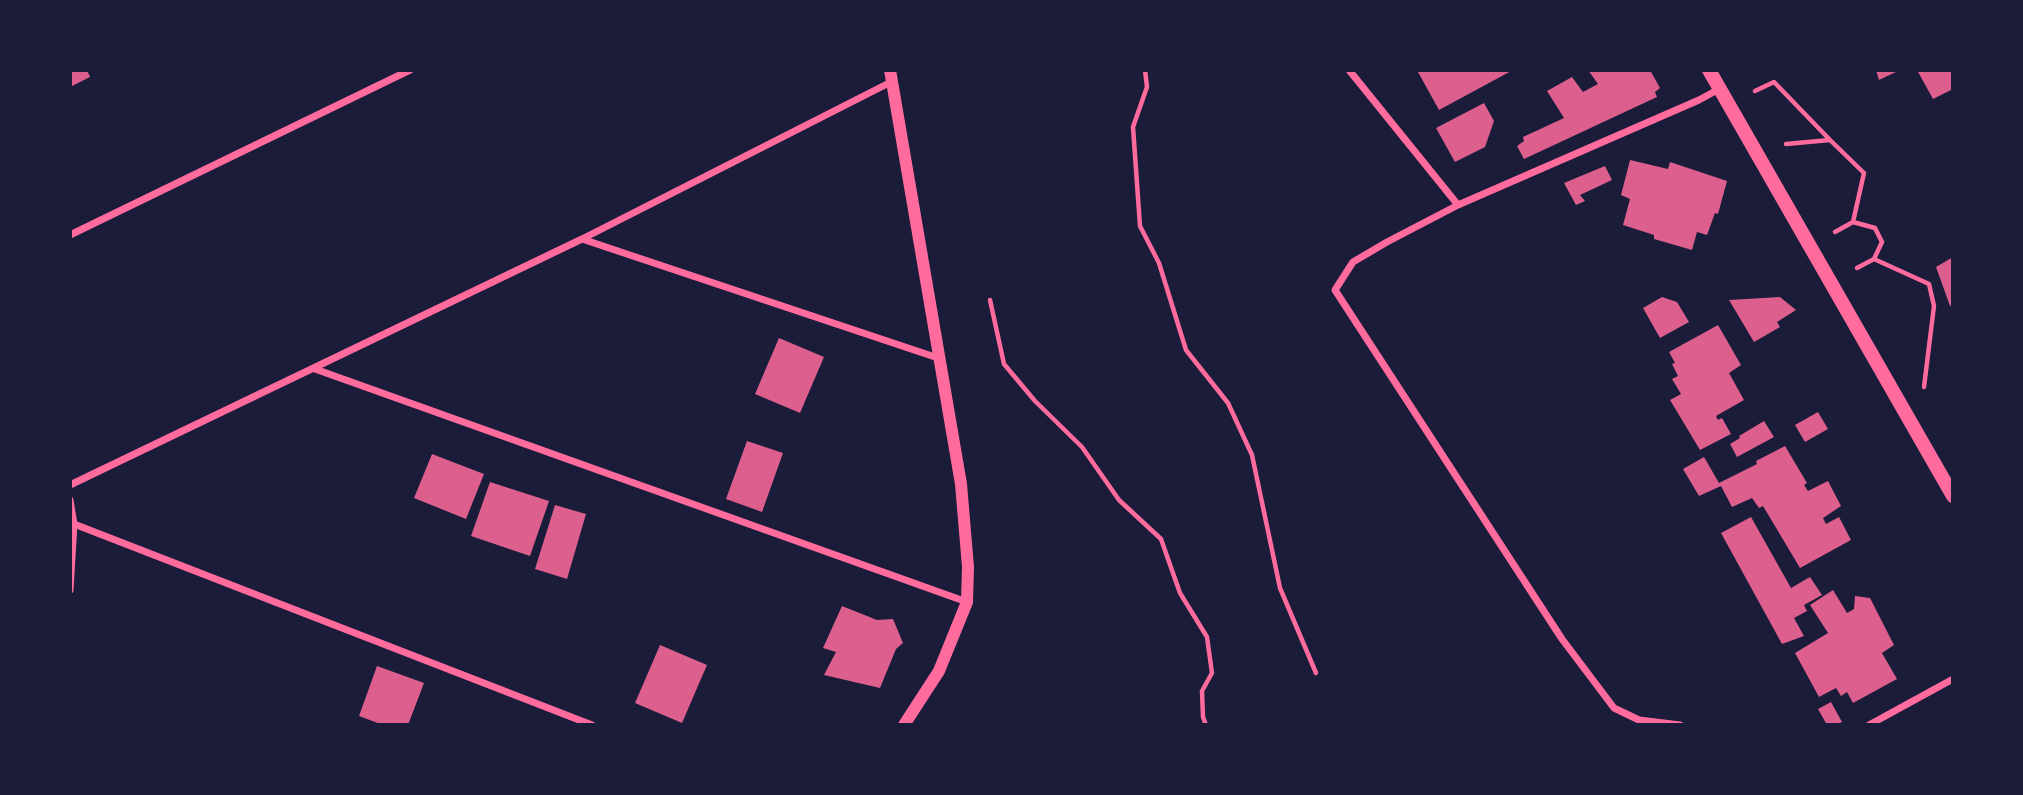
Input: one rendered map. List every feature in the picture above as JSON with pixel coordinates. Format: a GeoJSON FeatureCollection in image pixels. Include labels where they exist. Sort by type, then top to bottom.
{"type":"FeatureCollection","features":[{"type":"Feature","properties":{"kind":"main road"},"geometry":{"type":"LineString","coordinates":[[1709,70],[1953,496]]}},
{"type":"Feature","properties":{"kind":"street"},"geometry":{"type":"LineString","coordinates":[[70,235],[410,70]]}},
{"type":"Feature","properties":{"kind":"street"},"geometry":{"type":"LineString","coordinates":[[1349,70],[1458,205]]}},
{"type":"Feature","properties":{"kind":"street"},"geometry":{"type":"LineString","coordinates":[[70,485],[582,239],[891,76],[961,484],[968,567],[967,602],[940,671],[904,725]]}},
{"type":"Feature","properties":{"kind":"street"},"geometry":{"type":"LineString","coordinates":[[1680,725],[1639,720],[1614,708],[1562,639],[1335,290],[1353,262],[1458,205],[1720,89]]}},
{"type":"Feature","properties":{"kind":"street"},"geometry":{"type":"LineString","coordinates":[[582,239],[938,358]]}},
{"type":"Feature","properties":{"kind":"street"},"geometry":{"type":"LineString","coordinates":[[316,369],[967,602]]}},
{"type":"Feature","properties":{"kind":"street"},"geometry":{"type":"LineString","coordinates":[[70,500],[74,524],[70,590]]}},
{"type":"Feature","properties":{"kind":"street"},"geometry":{"type":"LineString","coordinates":[[74,524],[592,725]]}},
{"type":"Feature","properties":{"kind":"street"},"geometry":{"type":"LineString","coordinates":[[1869,725],[1953,679]]}},
{"type":"Feature","properties":{"kind":"path"},"geometry":{"type":"LineString","coordinates":[[1145,70],[1147,87],[1133,127],[1140,226],[1159,263],[1185,350],[1228,404],[1252,455],[1280,588],[1316,673]]}},
{"type":"Feature","properties":{"kind":"path"},"geometry":{"type":"LineString","coordinates":[[1755,91],[1773,82],[1864,173],[1853,222]]}},
{"type":"Feature","properties":{"kind":"path"},"geometry":{"type":"LineString","coordinates":[[1786,144],[1830,140]]}},
{"type":"Feature","properties":{"kind":"path"},"geometry":{"type":"LineString","coordinates":[[1835,232],[1853,222],[1875,228],[1882,242],[1874,260],[1857,268]]}},
{"type":"Feature","properties":{"kind":"path"},"geometry":{"type":"LineString","coordinates":[[1874,260],[1929,284],[1934,306],[1924,387]]}},
{"type":"Feature","properties":{"kind":"path"},"geometry":{"type":"LineString","coordinates":[[990,300],[1004,364],[1035,401],[1082,447],[1119,500],[1161,538],[1181,593],[1207,637],[1212,673],[1202,691],[1206,725]]}},
{"type":"Feature","properties":{"kind":"building"},"geometry":{"type":"Polygon","coordinates":[[[70,70],[87,70],[90,77],[70,87],[70,70]]]}},
{"type":"Feature","properties":{"kind":"building"},"geometry":{"type":"Polygon","coordinates":[[[1513,70],[1439,110],[1418,72],[1513,70]]]}},
{"type":"Feature","properties":{"kind":"building"},"geometry":{"type":"Polygon","coordinates":[[[1588,70],[1650,70],[1660,88],[1655,92],[1657,97],[1524,159],[1517,146],[1524,141],[1523,137],[1564,118],[1547,91],[1572,77],[1583,92],[1598,84],[1588,70]]]}},
{"type":"Feature","properties":{"kind":"building"},"geometry":{"type":"Polygon","coordinates":[[[1876,70],[1900,70],[1879,80],[1876,70]]]}},
{"type":"Feature","properties":{"kind":"building"},"geometry":{"type":"Polygon","coordinates":[[[1917,70],[1953,70],[1953,89],[1933,99],[1917,70]]]}},
{"type":"Feature","properties":{"kind":"building"},"geometry":{"type":"Polygon","coordinates":[[[1484,103],[1494,121],[1485,147],[1455,162],[1436,128],[1484,103]]]}},
{"type":"Feature","properties":{"kind":"building"},"geometry":{"type":"Polygon","coordinates":[[[1630,160],[1668,169],[1670,162],[1727,181],[1718,214],[1715,213],[1707,235],[1697,232],[1692,250],[1654,239],[1654,235],[1623,225],[1630,199],[1621,195],[1630,160]]]}},
{"type":"Feature","properties":{"kind":"building"},"geometry":{"type":"Polygon","coordinates":[[[1605,166],[1612,180],[1580,195],[1585,201],[1576,205],[1564,183],[1605,166]]]}},
{"type":"Feature","properties":{"kind":"building"},"geometry":{"type":"Polygon","coordinates":[[[1953,257],[1953,305],[1950,306],[1936,267],[1953,257]]]}},
{"type":"Feature","properties":{"kind":"building"},"geometry":{"type":"Polygon","coordinates":[[[1662,297],[1677,302],[1689,322],[1660,338],[1643,308],[1662,297]]]}},
{"type":"Feature","properties":{"kind":"building"},"geometry":{"type":"Polygon","coordinates":[[[1780,297],[1796,310],[1777,322],[1780,327],[1754,342],[1729,300],[1780,297]]]}},
{"type":"Feature","properties":{"kind":"building"},"geometry":{"type":"Polygon","coordinates":[[[1718,325],[1741,365],[1729,373],[1744,400],[1716,416],[1718,420],[1722,418],[1731,434],[1700,450],[1670,400],[1681,394],[1672,379],[1678,376],[1669,352],[1718,325]]]}},
{"type":"Feature","properties":{"kind":"building"},"geometry":{"type":"Polygon","coordinates":[[[779,338],[824,357],[800,413],[755,394],[779,338]]]}},
{"type":"Feature","properties":{"kind":"building"},"geometry":{"type":"Polygon","coordinates":[[[1818,412],[1828,429],[1805,442],[1795,425],[1818,412]]]}},
{"type":"Feature","properties":{"kind":"building"},"geometry":{"type":"Polygon","coordinates":[[[1764,421],[1774,437],[1737,457],[1730,444],[1764,421]]]}},
{"type":"Feature","properties":{"kind":"building"},"geometry":{"type":"Polygon","coordinates":[[[747,441],[783,453],[762,512],[726,499],[747,441]]]}},
{"type":"Feature","properties":{"kind":"building"},"geometry":{"type":"Polygon","coordinates":[[[1785,446],[1807,483],[1804,485],[1808,491],[1828,481],[1841,506],[1823,518],[1826,524],[1839,517],[1851,540],[1800,568],[1763,506],[1759,508],[1752,498],[1732,507],[1721,486],[1699,496],[1683,469],[1704,457],[1719,483],[1785,446]]]}},
{"type":"Feature","properties":{"kind":"building"},"geometry":{"type":"Polygon","coordinates":[[[432,454],[484,474],[466,519],[414,498],[432,454]]]}},
{"type":"Feature","properties":{"kind":"building"},"geometry":{"type":"Polygon","coordinates":[[[490,482],[549,501],[530,556],[471,536],[490,482]]]}},
{"type":"Feature","properties":{"kind":"building"},"geometry":{"type":"Polygon","coordinates":[[[555,505],[586,514],[567,579],[535,569],[555,505]]]}},
{"type":"Feature","properties":{"kind":"building"},"geometry":{"type":"Polygon","coordinates":[[[1751,517],[1791,588],[1810,577],[1822,595],[1804,605],[1807,611],[1794,618],[1804,636],[1782,644],[1721,533],[1751,517]]]}},
{"type":"Feature","properties":{"kind":"building"},"geometry":{"type":"Polygon","coordinates":[[[1833,590],[1847,613],[1854,609],[1855,596],[1870,598],[1894,645],[1882,653],[1897,679],[1853,703],[1847,692],[1841,696],[1836,688],[1819,697],[1795,653],[1828,633],[1810,605],[1833,590]]]}},
{"type":"Feature","properties":{"kind":"building"},"geometry":{"type":"Polygon","coordinates":[[[842,606],[877,620],[893,619],[903,643],[896,649],[880,688],[824,675],[836,652],[823,648],[842,606]]]}},
{"type":"Feature","properties":{"kind":"building"},"geometry":{"type":"Polygon","coordinates":[[[660,645],[707,665],[682,723],[635,703],[660,645]]]}},
{"type":"Feature","properties":{"kind":"building"},"geometry":{"type":"Polygon","coordinates":[[[377,666],[424,683],[408,725],[383,725],[359,716],[377,666]]]}},
{"type":"Feature","properties":{"kind":"building"},"geometry":{"type":"Polygon","coordinates":[[[1831,702],[1842,722],[1836,725],[1827,725],[1818,709],[1831,702]]]}}]}
